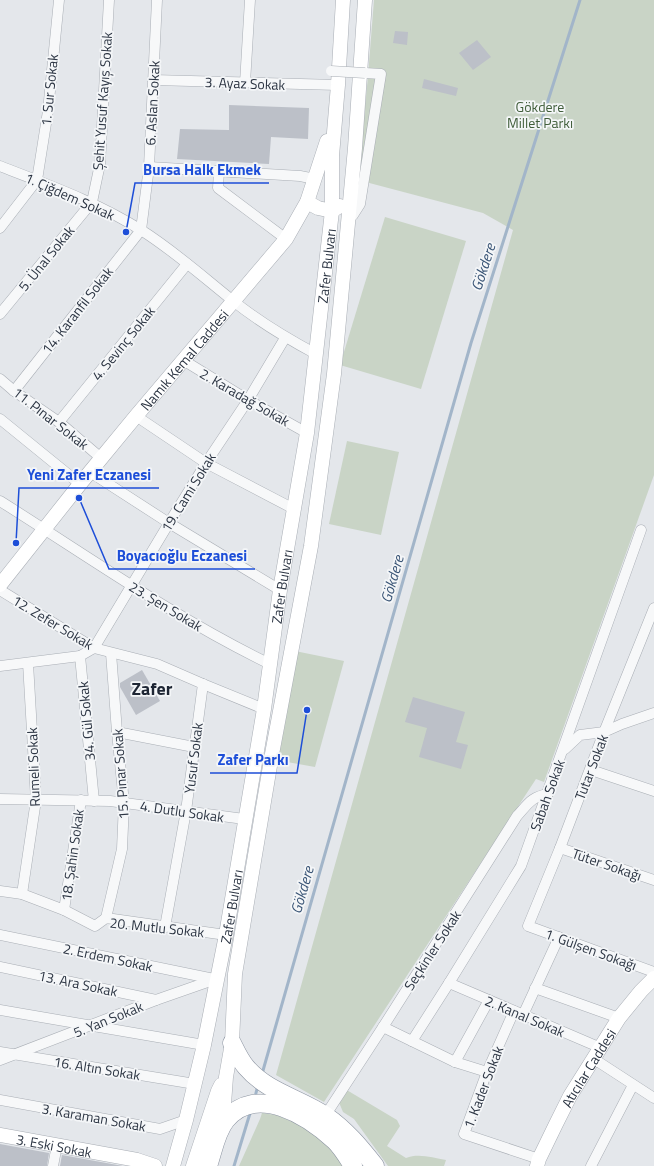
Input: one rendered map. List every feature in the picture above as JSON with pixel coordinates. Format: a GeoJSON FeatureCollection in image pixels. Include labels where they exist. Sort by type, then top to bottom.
{"type":"FeatureCollection","features":[{"type":"Feature","properties":{"kind":"highway"},"geometry":{"type":"LineString","coordinates":[[235,1048],[245,1066],[281,1100],[336,1142],[353,1166]]}},
{"type":"Feature","properties":{"kind":"highway"},"geometry":{"type":"LineString","coordinates":[[208,1166],[218,1135],[225,1121],[234,1112],[247,1106],[281,1100],[325,1116],[347,1132],[374,1166]]}},
{"type":"Feature","properties":{"kind":"main road","name":"Zafer Bulvarı"},"geometry":{"type":"LineString","coordinates":[[173,1166],[204,1045],[226,935],[244,819],[264,709],[280,590],[307,432],[332,210],[332,156],[343,0]]}},
{"type":"Feature","properties":{"kind":"main road","name":"Zafer Bulvarı"},"geometry":{"type":"LineString","coordinates":[[193,1166],[218,1091],[226,1077],[235,1048],[235,974],[272,754],[312,538],[334,374],[358,109],[365,0]]}},
{"type":"Feature","properties":{"kind":"main road","name":"Namık Kemal Caddesi"},"geometry":{"type":"LineString","coordinates":[[0,584],[101,458],[286,239],[307,202],[335,115]]}},
{"type":"Feature","properties":{"kind":"main road"},"geometry":{"type":"LineString","coordinates":[[307,202],[318,208],[332,210],[350,201]]}},
{"type":"Feature","properties":{"kind":"main road","name":"Atıcılar Caddesi"},"geometry":{"type":"LineString","coordinates":[[538,1162],[570,1096],[619,1018],[640,991],[654,978]]}},
{"type":"Feature","properties":{"kind":"main road","name":"Zafer Bulvarı"},"geometry":{"type":"LineString","coordinates":[[208,1166],[224,1104],[226,1077]]}},
{"type":"Feature","properties":{"kind":"main road","name":"3. Eski Sokak"},"geometry":{"type":"LineString","coordinates":[[0,1135],[136,1160],[155,1166]]}},
{"type":"Feature","properties":{"kind":"street","name":"1. Sur Sokak"},"geometry":{"type":"LineString","coordinates":[[37,180],[48,111],[59,0]]}},
{"type":"Feature","properties":{"kind":"street","name":"Şehit Yusuf Kayış Sokak"},"geometry":{"type":"LineString","coordinates":[[92,202],[100,164],[109,0]]}},
{"type":"Feature","properties":{"kind":"street","name":"6. Aslan Sokak"},"geometry":{"type":"LineString","coordinates":[[141,230],[149,167],[157,0]]}},
{"type":"Feature","properties":{"kind":"street"},"geometry":{"type":"LineString","coordinates":[[245,83],[250,0]]}},
{"type":"Feature","properties":{"kind":"street"},"geometry":{"type":"LineString","coordinates":[[331,71],[381,74],[360,204],[353,216],[348,219]]}},
{"type":"Feature","properties":{"kind":"street","name":"3. Ayaz Sokak"},"geometry":{"type":"LineString","coordinates":[[153,80],[338,85]]}},
{"type":"Feature","properties":{"kind":"street","name":"1. Çiğdem Sokak"},"geometry":{"type":"LineString","coordinates":[[0,166],[92,202],[141,230],[233,301],[285,338],[316,354]]}},
{"type":"Feature","properties":{"kind":"street"},"geometry":{"type":"LineString","coordinates":[[149,167],[300,176],[315,179]]}},
{"type":"Feature","properties":{"kind":"street"},"geometry":{"type":"LineString","coordinates":[[219,171],[218,188],[286,239]]}},
{"type":"Feature","properties":{"kind":"street"},"geometry":{"type":"LineString","coordinates":[[0,228],[37,180]]}},
{"type":"Feature","properties":{"kind":"street","name":"5. Ünal Sokak"},"geometry":{"type":"LineString","coordinates":[[0,314],[92,202]]}},
{"type":"Feature","properties":{"kind":"street","name":"14. Karanfil Sokak"},"geometry":{"type":"LineString","coordinates":[[14,391],[141,230]]}},
{"type":"Feature","properties":{"kind":"street","name":"4. Sevinç Sokak"},"geometry":{"type":"LineString","coordinates":[[59,422],[187,264]]}},
{"type":"Feature","properties":{"kind":"street","name":"19. Cami Sokak"},"geometry":{"type":"LineString","coordinates":[[94,648],[206,462],[248,400],[285,338]]}},
{"type":"Feature","properties":{"kind":"street","name":"2. Karadağ Sokak"},"geometry":{"type":"LineString","coordinates":[[183,360],[248,400],[307,432]]}},
{"type":"Feature","properties":{"kind":"street","name":"11. Pınar Sokak"},"geometry":{"type":"LineString","coordinates":[[0,379],[14,391],[59,422],[101,458]]}},
{"type":"Feature","properties":{"kind":"street"},"geometry":{"type":"LineString","coordinates":[[136,416],[206,462],[294,509]]}},
{"type":"Feature","properties":{"kind":"street"},"geometry":{"type":"LineString","coordinates":[[0,419],[80,484]]}},
{"type":"Feature","properties":{"kind":"street"},"geometry":{"type":"LineString","coordinates":[[90,472],[169,523],[280,590]]}},
{"type":"Feature","properties":{"kind":"street","name":"23. Şen Sokak"},"geometry":{"type":"LineString","coordinates":[[0,501],[131,586],[233,646],[270,664]]}},
{"type":"Feature","properties":{"kind":"street","name":"Sabah Sokak"},"geometry":{"type":"LineString","coordinates":[[412,1041],[521,866],[548,794],[641,530]]}},
{"type":"Feature","properties":{"kind":"street","name":"12. Zefer Sokak"},"geometry":{"type":"LineString","coordinates":[[0,590],[94,648],[157,664],[264,709]]}},
{"type":"Feature","properties":{"kind":"street","name":"Tutar Sokak"},"geometry":{"type":"LineString","coordinates":[[528,926],[591,770],[604,732],[651,625],[654,608]]}},
{"type":"Feature","properties":{"kind":"street"},"geometry":{"type":"LineString","coordinates":[[0,666],[80,656],[94,648]]}},
{"type":"Feature","properties":{"kind":"street","name":"15. Pınar Sokak"},"geometry":{"type":"LineString","coordinates":[[106,918],[122,849],[124,803],[111,652]]}},
{"type":"Feature","properties":{"kind":"street","name":"34. Gül Sokak"},"geometry":{"type":"LineString","coordinates":[[80,656],[94,801]]}},
{"type":"Feature","properties":{"kind":"street","name":"Rumeli Sokak"},"geometry":{"type":"LineString","coordinates":[[22,894],[36,800],[28,663]]}},
{"type":"Feature","properties":{"kind":"street","name":"Yusuf Sokak"},"geometry":{"type":"LineString","coordinates":[[165,927],[186,812],[203,684]]}},
{"type":"Feature","properties":{"kind":"street"},"geometry":{"type":"LineString","coordinates":[[563,750],[580,735],[604,732],[654,713]]}},
{"type":"Feature","properties":{"kind":"street"},"geometry":{"type":"LineString","coordinates":[[117,732],[194,747]]}},
{"type":"Feature","properties":{"kind":"street"},"geometry":{"type":"LineString","coordinates":[[591,770],[654,792]]}},
{"type":"Feature","properties":{"kind":"street","name":"Seçkinler Sokak"},"geometry":{"type":"LineString","coordinates":[[325,1116],[517,816],[532,799],[548,794]]}},
{"type":"Feature","properties":{"kind":"street","name":"4. Dutlu Sokak"},"geometry":{"type":"LineString","coordinates":[[0,799],[81,800],[124,803],[244,819]]}},
{"type":"Feature","properties":{"kind":"street","name":"18. Şahin Sokak"},"geometry":{"type":"LineString","coordinates":[[64,910],[81,800]]}},
{"type":"Feature","properties":{"kind":"street","name":"Tüter Sokağı"},"geometry":{"type":"LineString","coordinates":[[560,848],[654,880]]}},
{"type":"Feature","properties":{"kind":"street","name":"20. Mutlu Sokak"},"geometry":{"type":"LineString","coordinates":[[0,890],[22,894],[64,910],[96,926],[106,918],[226,935]]}},
{"type":"Feature","properties":{"kind":"street","name":"1. Gülşen Sokağı"},"geometry":{"type":"LineString","coordinates":[[528,926],[654,972]]}},
{"type":"Feature","properties":{"kind":"street","name":"2. Erdem Sokak"},"geometry":{"type":"LineString","coordinates":[[0,935],[216,979]]}},
{"type":"Feature","properties":{"kind":"street","name":"1. Kader Sokak"},"geometry":{"type":"LineString","coordinates":[[538,1162],[464,1134],[487,1072],[519,1013],[535,988],[559,937]]}},
{"type":"Feature","properties":{"kind":"street","name":"13. Ara Sokak"},"geometry":{"type":"LineString","coordinates":[[0,967],[156,1000]]}},
{"type":"Feature","properties":{"kind":"street","name":"5. Yan Sokak"},"geometry":{"type":"LineString","coordinates":[[0,1060],[156,1000],[216,979]]}},
{"type":"Feature","properties":{"kind":"street","name":"2. Kanal Sokak"},"geometry":{"type":"LineString","coordinates":[[449,983],[519,1013],[597,1054],[633,1085],[654,1098]]}},
{"type":"Feature","properties":{"kind":"street"},"geometry":{"type":"LineString","coordinates":[[535,988],[619,1018]]}},
{"type":"Feature","properties":{"kind":"street"},"geometry":{"type":"LineString","coordinates":[[455,1062],[489,1000]]}},
{"type":"Feature","properties":{"kind":"street"},"geometry":{"type":"LineString","coordinates":[[0,1010],[204,1045]]}},
{"type":"Feature","properties":{"kind":"street"},"geometry":{"type":"LineString","coordinates":[[383,1027],[455,1062],[487,1072]]}},
{"type":"Feature","properties":{"kind":"street","name":"16. Altın Sokak"},"geometry":{"type":"LineString","coordinates":[[0,1052],[195,1084]]}},
{"type":"Feature","properties":{"kind":"street"},"geometry":{"type":"LineString","coordinates":[[591,1166],[633,1085]]}},
{"type":"Feature","properties":{"kind":"street","name":"3. Karaman Sokak"},"geometry":{"type":"LineString","coordinates":[[0,1100],[160,1129],[186,1120]]}},
{"type":"Feature","properties":{"kind":"street"},"geometry":{"type":"LineString","coordinates":[[53,1166],[57,1145]]}},
{"type":"Feature","properties":{"kind":"green space","name":"Gökdere Millet Parkı"},"geometry":{"type":"Polygon","coordinates":[[[374,0],[654,0],[654,475],[544,782],[536,779],[324,1102],[276,1075],[513,230],[483,213],[358,180],[374,0]]]}},
{"type":"Feature","properties":{"kind":"green space"},"geometry":{"type":"Polygon","coordinates":[[[385,217],[466,241],[421,389],[340,365],[385,217]]]}},
{"type":"Feature","properties":{"kind":"green space"},"geometry":{"type":"Polygon","coordinates":[[[347,441],[399,452],[381,535],[329,524],[347,441]]]}},
{"type":"Feature","properties":{"kind":"green space"},"geometry":{"type":"Polygon","coordinates":[[[295,651],[344,661],[315,767],[276,760],[295,651]]]}},
{"type":"Feature","properties":{"kind":"green space"},"geometry":{"type":"Polygon","coordinates":[[[345,1089],[397,1120],[400,1126],[387,1146],[406,1158],[421,1156],[446,1160],[444,1166],[388,1166],[354,1119],[343,1112],[338,1100],[345,1089]]]}},
{"type":"Feature","properties":{"kind":"green space"},"geometry":{"type":"Polygon","coordinates":[[[262,1113],[276,1115],[315,1131],[339,1153],[342,1166],[239,1166],[262,1113]]]}},
{"type":"Feature","properties":{"kind":"building"},"geometry":{"type":"Polygon","coordinates":[[[395,31],[408,32],[407,45],[393,43],[395,31]]]}},
{"type":"Feature","properties":{"kind":"building"},"geometry":{"type":"Polygon","coordinates":[[[477,40],[491,57],[473,70],[459,53],[477,40]]]}},
{"type":"Feature","properties":{"kind":"building"},"geometry":{"type":"Polygon","coordinates":[[[424,79],[458,88],[456,96],[422,88],[424,79]]]}},
{"type":"Feature","properties":{"kind":"building"},"geometry":{"type":"Polygon","coordinates":[[[229,105],[309,108],[308,139],[271,137],[269,164],[177,159],[180,129],[229,130],[229,105]]]}},
{"type":"Feature","properties":{"kind":"building"},"geometry":{"type":"Polygon","coordinates":[[[142,670],[160,701],[136,715],[120,687],[120,683],[142,670]]]}},
{"type":"Feature","properties":{"kind":"building"},"geometry":{"type":"Polygon","coordinates":[[[413,697],[465,712],[456,742],[468,745],[461,769],[419,757],[427,728],[405,722],[413,697]]]}},
{"type":"Feature","properties":{"kind":"building"},"geometry":{"type":"Polygon","coordinates":[[[0,1144],[49,1153],[47,1166],[0,1166],[0,1144]]]}},
{"type":"Feature","properties":{"kind":"building"},"geometry":{"type":"Polygon","coordinates":[[[62,1155],[123,1166],[60,1166],[62,1155]]]}},
{"type":"Feature","properties":{"kind":"waterway","name":"Gökdere"},"geometry":{"type":"LineString","coordinates":[[262,1074],[471,343],[580,0]]}},
{"type":"Feature","properties":{"kind":"waterway","name":"Gökdere"},"geometry":{"type":"LineString","coordinates":[[255,1097],[258,1085]]}},
{"type":"Feature","properties":{"kind":"waterway","name":"Gökdere"},"geometry":{"type":"LineString","coordinates":[[234,1166],[251,1110]]}},
{"type":"Feature","properties":{"kind":"place","name":"Bursa Halk Ekmek"},"geometry":{"type":"Point","coordinates":[126,232]}},
{"type":"Feature","properties":{"kind":"place","name":"Boyacıoğlu Eczanesi"},"geometry":{"type":"Point","coordinates":[79,498]}},
{"type":"Feature","properties":{"kind":"place","name":"Yeni Zafer Eczanesi"},"geometry":{"type":"Point","coordinates":[16,543]}},
{"type":"Feature","properties":{"kind":"place","name":"Zafer Parkı"},"geometry":{"type":"Point","coordinates":[307,710]}},
{"type":"Feature","properties":{"kind":"district","name":"Zafer"},"geometry":{"type":"Point","coordinates":[152,688]}}]}
